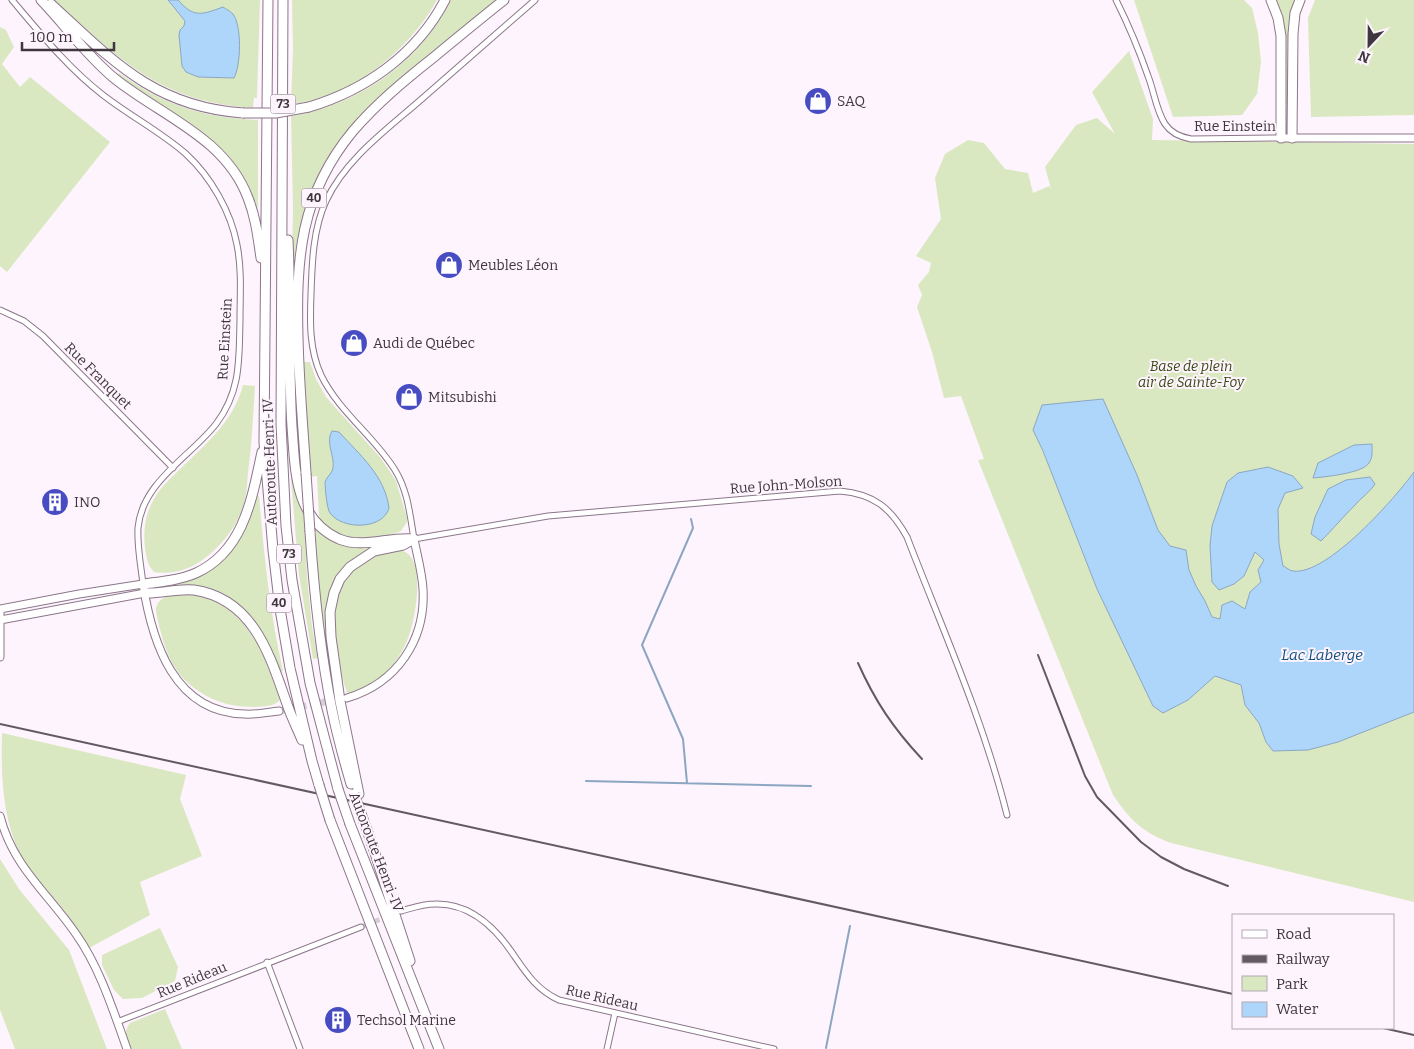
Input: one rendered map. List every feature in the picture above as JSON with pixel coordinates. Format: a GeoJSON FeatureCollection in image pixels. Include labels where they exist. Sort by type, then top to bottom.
{"type":"FeatureCollection","features":[{"type":"Feature","properties":{"kind":"highway"},"geometry":{"type":"LineString","coordinates":[[41,0],[107,72],[134,93],[203,139],[232,168],[245,191],[251,207],[265,283]]}},
{"type":"Feature","properties":{"kind":"highway"},"geometry":{"type":"LineString","coordinates":[[47,0],[118,65],[147,85],[168,96],[192,105],[243,113],[276,112],[309,107],[342,96],[363,85],[402,56],[430,24],[444,0]]}},
{"type":"Feature","properties":{"kind":"highway","name":"Autoroute Henri-IV"},"geometry":{"type":"LineString","coordinates":[[268,0],[264,442],[280,609],[290,668],[312,762],[330,820],[419,1049]]}},
{"type":"Feature","properties":{"kind":"highway","name":"Autoroute Henri-IV"},"geometry":{"type":"LineString","coordinates":[[283,0],[281,424],[286,526],[292,580],[310,683],[338,789],[350,824],[440,1049]]}},
{"type":"Feature","properties":{"kind":"highway","name":"40"},"geometry":{"type":"LineString","coordinates":[[428,1019],[338,736],[324,664],[317,616],[310,532],[299,376],[297,283],[303,232],[314,197],[324,174],[341,148],[371,112],[400,85],[504,0]]}},
{"type":"Feature","properties":{"kind":"highway"},"geometry":{"type":"LineString","coordinates":[[1270,0],[1278,18],[1281,36],[1281,138]]}},
{"type":"Feature","properties":{"kind":"highway"},"geometry":{"type":"LineString","coordinates":[[1292,138],[1292,34],[1300,0]]}},
{"type":"Feature","properties":{"kind":"highway"},"geometry":{"type":"LineString","coordinates":[[282,141],[289,258],[290,394],[296,474],[302,498],[315,522],[324,531],[340,540],[355,543],[402,537],[414,539]]}},
{"type":"Feature","properties":{"kind":"highway"},"geometry":{"type":"LineString","coordinates":[[144,588],[196,573],[226,550],[243,524],[250,507],[264,442]]}},
{"type":"Feature","properties":{"kind":"highway"},"geometry":{"type":"LineString","coordinates":[[357,794],[340,700],[331,636],[330,612],[334,592],[340,579],[350,567],[374,551],[404,545],[414,539]]}},
{"type":"Feature","properties":{"kind":"highway"},"geometry":{"type":"LineString","coordinates":[[144,588],[155,594],[194,590],[210,594],[227,602],[240,612],[263,641],[270,655],[288,706],[312,762]]}},
{"type":"Feature","properties":{"kind":"street","name":"Rue Einstein"},"geometry":{"type":"LineString","coordinates":[[12,0],[85,80],[122,110],[168,140],[186,155],[207,178],[224,206],[231,223],[237,244],[240,277],[239,363],[237,380],[232,397],[222,416],[210,432],[163,477],[152,492],[140,520],[139,551],[144,588],[158,648],[172,674],[191,694],[203,703],[225,712],[244,714],[279,711]]}},
{"type":"Feature","properties":{"kind":"street"},"geometry":{"type":"LineString","coordinates":[[347,698],[377,686],[390,676],[408,652],[416,635],[423,605],[423,588],[404,488],[396,471],[384,454],[330,390],[320,374],[314,356],[310,340],[310,321],[317,232],[326,202],[347,169],[392,125],[535,0]]}},
{"type":"Feature","properties":{"kind":"street","name":"Rue Einstein"},"geometry":{"type":"LineString","coordinates":[[1116,0],[1148,75],[1164,123],[1183,138],[1414,138]]}},
{"type":"Feature","properties":{"kind":"street","name":"Rue Franquet"},"geometry":{"type":"LineString","coordinates":[[0,310],[24,321],[43,336],[172,468]]}},
{"type":"Feature","properties":{"kind":"street","name":"Rue John-Molson"},"geometry":{"type":"LineString","coordinates":[[414,539],[548,516],[840,491],[858,493],[872,499],[887,508],[898,521],[907,537],[985,742],[998,779],[1007,814]]}},
{"type":"Feature","properties":{"kind":"street"},"geometry":{"type":"LineString","coordinates":[[0,657],[0,609],[79,594],[144,588]]}},
{"type":"Feature","properties":{"kind":"street"},"geometry":{"type":"LineString","coordinates":[[1,620],[144,588]]}},
{"type":"Feature","properties":{"kind":"street"},"geometry":{"type":"LineString","coordinates":[[0,816],[7,840],[16,858],[30,878],[76,933],[88,952],[127,1049]]}},
{"type":"Feature","properties":{"kind":"street","name":"Rue Rideau"},"geometry":{"type":"LineString","coordinates":[[401,911],[435,904],[450,905],[471,913],[490,925],[530,978],[547,994],[571,1004],[774,1049]]}},
{"type":"Feature","properties":{"kind":"street","name":"Rue Rideau"},"geometry":{"type":"LineString","coordinates":[[117,1022],[361,927]]}},
{"type":"Feature","properties":{"kind":"street"},"geometry":{"type":"LineString","coordinates":[[267,962],[300,1049]]}},
{"type":"Feature","properties":{"kind":"street"},"geometry":{"type":"LineString","coordinates":[[607,1049],[615,1013]]}},
{"type":"Feature","properties":{"kind":"green space"},"geometry":{"type":"Polygon","coordinates":[[[54,0],[260,0],[257,98],[254,98],[253,108],[220,104],[192,97],[166,87],[121,59],[54,0]]]}},
{"type":"Feature","properties":{"kind":"green space"},"geometry":{"type":"Polygon","coordinates":[[[292,0],[437,0],[411,37],[376,69],[356,82],[335,92],[313,100],[291,104],[292,0]]]}},
{"type":"Feature","properties":{"kind":"green space"},"geometry":{"type":"Polygon","coordinates":[[[451,0],[498,0],[381,97],[346,132],[326,161],[311,193],[300,226],[294,261],[292,261],[291,116],[340,102],[363,91],[385,77],[405,61],[422,43],[438,22],[451,0]]]}},
{"type":"Feature","properties":{"kind":"green space"},"geometry":{"type":"Polygon","coordinates":[[[1134,0],[1244,0],[1252,8],[1258,33],[1261,62],[1257,94],[1242,115],[1173,117],[1134,0]]]}},
{"type":"Feature","properties":{"kind":"green space"},"geometry":{"type":"Polygon","coordinates":[[[1275,0],[1296,0],[1289,25],[1288,38],[1289,104],[1285,104],[1283,17],[1275,0]]]}},
{"type":"Feature","properties":{"kind":"green space"},"geometry":{"type":"Polygon","coordinates":[[[1315,0],[1414,0],[1414,115],[1311,117],[1308,18],[1315,0]]]}},
{"type":"Feature","properties":{"kind":"green space"},"geometry":{"type":"Polygon","coordinates":[[[0,27],[6,30],[14,47],[2,64],[20,87],[30,77],[110,142],[7,272],[0,266],[0,27]]]}},
{"type":"Feature","properties":{"kind":"green space","name":"Base de plein air de Sainte-Foy"},"geometry":{"type":"Polygon","coordinates":[[[1129,51],[1153,119],[1152,140],[1414,144],[1414,902],[1171,843],[1144,830],[1125,812],[1113,795],[978,460],[984,459],[961,396],[944,398],[932,352],[917,307],[922,295],[918,285],[929,272],[931,263],[916,256],[941,219],[935,178],[945,154],[968,140],[984,143],[1005,169],[1028,173],[1033,193],[1049,186],[1051,189],[1045,167],[1076,125],[1097,118],[1115,134],[1092,92],[1129,51]]]}},
{"type":"Feature","properties":{"kind":"green space"},"geometry":{"type":"Polygon","coordinates":[[[119,73],[153,94],[185,108],[219,116],[258,120],[258,207],[256,208],[246,183],[233,162],[217,145],[119,73]]]}},
{"type":"Feature","properties":{"kind":"green space"},"geometry":{"type":"Polygon","coordinates":[[[304,362],[310,362],[316,379],[326,397],[379,456],[396,481],[407,518],[407,522],[401,531],[381,537],[368,538],[344,535],[333,531],[325,525],[319,516],[317,476],[310,477],[304,362]]]}},
{"type":"Feature","properties":{"kind":"green space"},"geometry":{"type":"Polygon","coordinates":[[[243,385],[255,386],[246,494],[234,527],[222,542],[201,561],[179,571],[154,572],[148,561],[144,542],[145,523],[151,505],[165,484],[208,442],[226,421],[239,398],[243,385]]]}},
{"type":"Feature","properties":{"kind":"green space"},"geometry":{"type":"Polygon","coordinates":[[[291,479],[293,479],[304,512],[307,576],[312,627],[318,658],[313,659],[299,575],[291,479]]]}},
{"type":"Feature","properties":{"kind":"green space"},"geometry":{"type":"Polygon","coordinates":[[[259,496],[268,584],[283,671],[280,672],[264,637],[244,612],[179,586],[179,583],[209,570],[221,562],[230,552],[238,540],[256,497],[259,496]]]}},
{"type":"Feature","properties":{"kind":"green space"},"geometry":{"type":"Polygon","coordinates":[[[315,527],[366,545],[368,550],[354,558],[343,568],[330,591],[326,618],[327,648],[318,576],[315,527]]]}},
{"type":"Feature","properties":{"kind":"green space"},"geometry":{"type":"Polygon","coordinates":[[[399,550],[408,554],[414,563],[417,576],[416,606],[410,634],[402,652],[382,676],[366,688],[347,693],[334,637],[336,601],[342,584],[353,569],[372,555],[399,550]]]}},
{"type":"Feature","properties":{"kind":"green space"},"geometry":{"type":"Polygon","coordinates":[[[178,594],[200,596],[219,603],[234,614],[247,628],[266,662],[280,700],[278,702],[272,705],[255,707],[226,704],[206,696],[183,678],[167,652],[156,610],[158,603],[162,599],[178,594]]]}},
{"type":"Feature","properties":{"kind":"green space"},"geometry":{"type":"Polygon","coordinates":[[[2,733],[186,775],[180,799],[202,856],[140,882],[150,915],[89,948],[67,914],[29,869],[17,848],[7,816],[3,783],[2,733]]]}},
{"type":"Feature","properties":{"kind":"green space"},"geometry":{"type":"Polygon","coordinates":[[[0,859],[19,889],[69,950],[107,1049],[15,1049],[0,1010],[0,859]]]}},
{"type":"Feature","properties":{"kind":"green space"},"geometry":{"type":"Polygon","coordinates":[[[160,928],[178,967],[175,981],[142,998],[123,999],[114,990],[102,965],[102,955],[160,928]]]}},
{"type":"Feature","properties":{"kind":"green space"},"geometry":{"type":"Polygon","coordinates":[[[165,1009],[182,1049],[130,1049],[126,1033],[130,1023],[165,1009]]]}},
{"type":"Feature","properties":{"kind":"water"},"geometry":{"type":"Polygon","coordinates":[[[168,0],[178,0],[193,12],[209,12],[223,7],[233,14],[238,27],[240,46],[234,78],[198,77],[186,72],[182,66],[179,35],[185,21],[168,0]]]}},
{"type":"Feature","properties":{"kind":"water","name":"Lac Laberge"},"geometry":{"type":"Polygon","coordinates":[[[1103,399],[1137,475],[1158,530],[1170,546],[1186,550],[1189,570],[1196,586],[1212,617],[1220,619],[1222,605],[1232,601],[1245,609],[1250,592],[1261,582],[1258,570],[1264,560],[1255,552],[1244,576],[1234,584],[1219,590],[1212,582],[1210,546],[1212,526],[1227,482],[1238,473],[1268,467],[1293,476],[1303,488],[1285,493],[1278,509],[1279,544],[1283,566],[1293,571],[1307,569],[1324,561],[1360,533],[1414,472],[1414,712],[1338,742],[1308,750],[1273,751],[1266,742],[1259,723],[1245,705],[1241,685],[1215,676],[1188,700],[1163,713],[1153,706],[1097,589],[1033,430],[1042,405],[1103,399]]]}},
{"type":"Feature","properties":{"kind":"water"},"geometry":{"type":"Polygon","coordinates":[[[332,431],[339,432],[355,449],[377,476],[387,496],[389,508],[385,515],[371,524],[352,525],[336,519],[329,511],[325,482],[333,468],[329,440],[332,431]]]}},
{"type":"Feature","properties":{"kind":"water"},"geometry":{"type":"Polygon","coordinates":[[[1372,444],[1371,458],[1365,466],[1343,474],[1313,478],[1318,463],[1354,445],[1372,444]]]}},
{"type":"Feature","properties":{"kind":"water"},"geometry":{"type":"Polygon","coordinates":[[[1370,477],[1375,484],[1373,487],[1321,541],[1311,534],[1315,517],[1328,489],[1346,480],[1370,477]]]}},
{"type":"Feature","properties":{"kind":"waterway"},"geometry":{"type":"LineString","coordinates":[[687,783],[683,739],[642,645],[693,528],[691,519]]}},
{"type":"Feature","properties":{"kind":"waterway"},"geometry":{"type":"LineString","coordinates":[[586,781],[811,786]]}},
{"type":"Feature","properties":{"kind":"waterway"},"geometry":{"type":"LineString","coordinates":[[826,1048],[850,926]]}},
{"type":"Feature","properties":{"kind":"tunnel"},"geometry":{"type":"LineString","coordinates":[[279,711],[345,698]]}},
{"type":"Feature","properties":{"kind":"tunnel"},"geometry":{"type":"LineString","coordinates":[[361,927],[388,916]]}},
{"type":"Feature","properties":{"kind":"railway"},"geometry":{"type":"LineString","coordinates":[[1038,655],[1085,776],[1097,797],[1141,842],[1161,857],[1184,869],[1228,886]]}},
{"type":"Feature","properties":{"kind":"railway"},"geometry":{"type":"LineString","coordinates":[[858,663],[871,690],[886,714],[922,759]]}},
{"type":"Feature","properties":{"kind":"railway"},"geometry":{"type":"LineString","coordinates":[[0,724],[1232,994]]}},
{"type":"Feature","properties":{"kind":"railway"},"geometry":{"type":"LineString","coordinates":[[1387,1029],[1414,1035]]}},
{"type":"Feature","properties":{"kind":"place","name":"SAQ"},"geometry":{"type":"Point","coordinates":[818,101]}},
{"type":"Feature","properties":{"kind":"place","name":"Meubles Léon"},"geometry":{"type":"Point","coordinates":[449,265]}},
{"type":"Feature","properties":{"kind":"place","name":"Audi de Québec"},"geometry":{"type":"Point","coordinates":[354,343]}},
{"type":"Feature","properties":{"kind":"place","name":"Mitsubishi"},"geometry":{"type":"Point","coordinates":[409,397]}},
{"type":"Feature","properties":{"kind":"place","name":"INO"},"geometry":{"type":"Point","coordinates":[55,502]}},
{"type":"Feature","properties":{"kind":"place","name":"Techsol Marine"},"geometry":{"type":"Point","coordinates":[338,1020]}}]}
